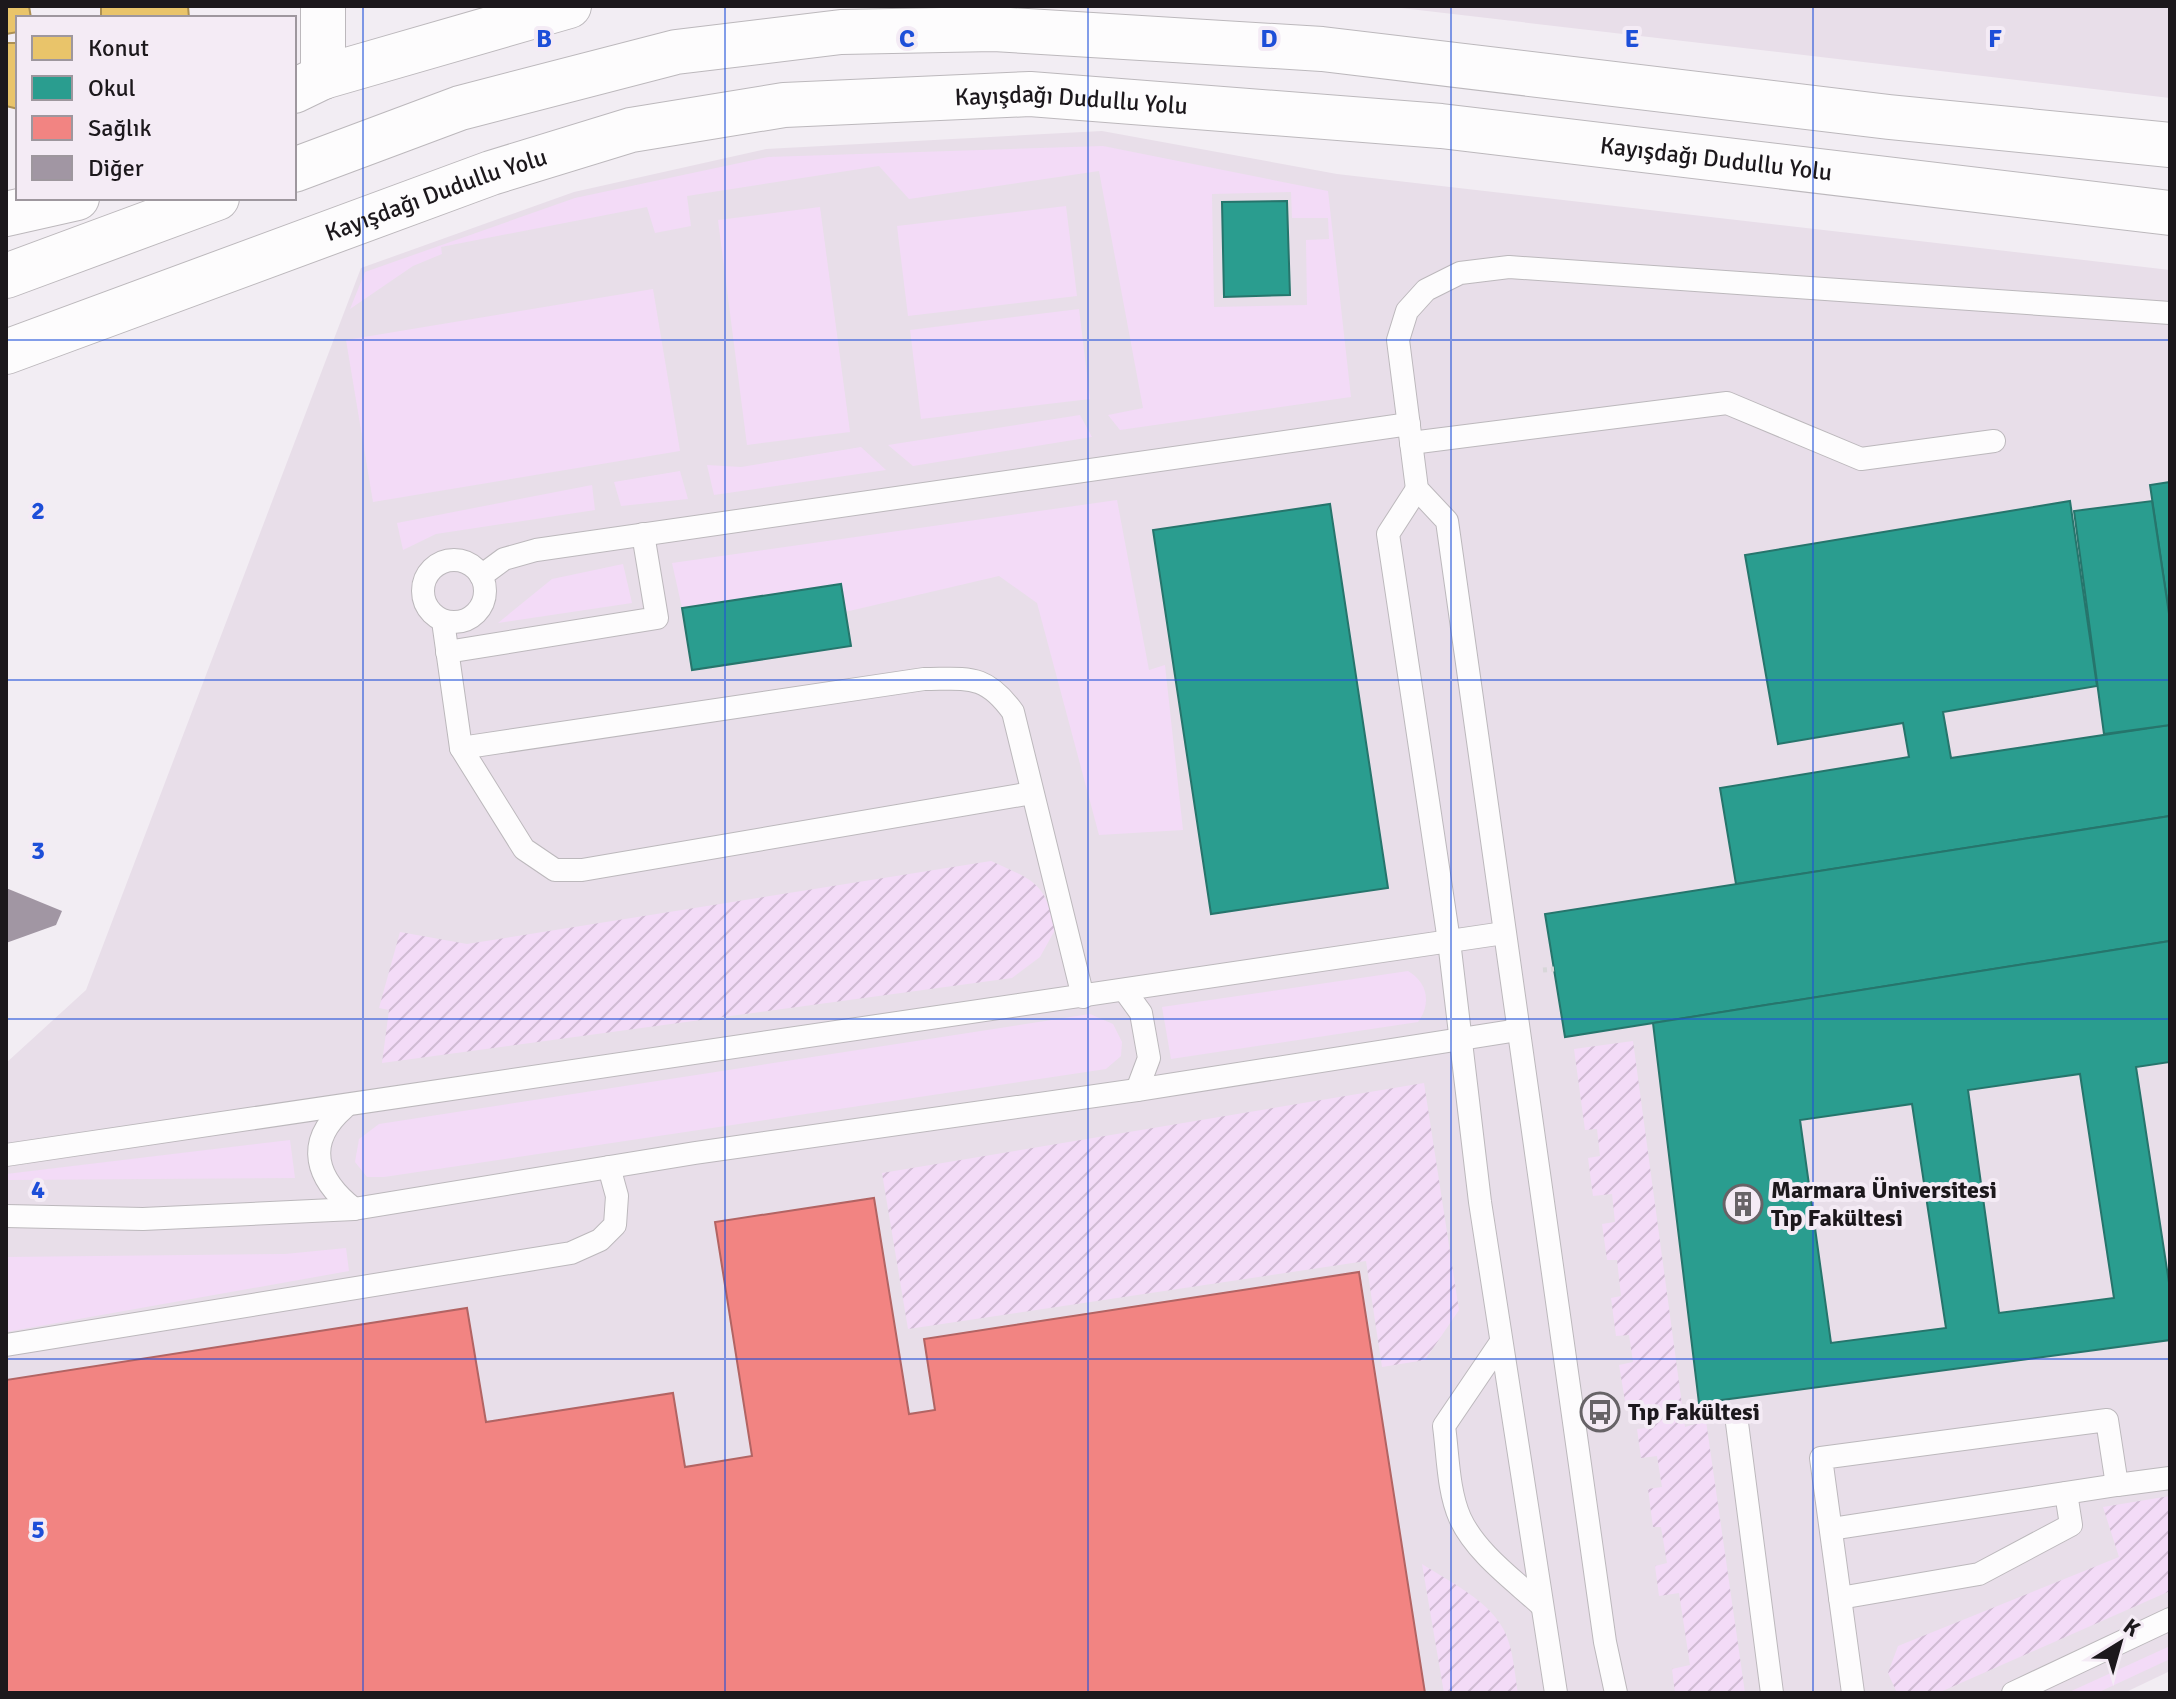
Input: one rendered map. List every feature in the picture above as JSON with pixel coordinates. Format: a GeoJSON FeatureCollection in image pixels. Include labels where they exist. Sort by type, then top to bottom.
{"type":"FeatureCollection","features":[{"type":"Feature","properties":{"kind":"main road"},"geometry":{"type":"LineString","coordinates":[[323,6],[308,84],[569,6]]}},
{"type":"Feature","properties":{"kind":"main road"},"geometry":{"type":"LineString","coordinates":[[1083,6],[1322,49]]}},
{"type":"Feature","properties":{"kind":"main road"},"geometry":{"type":"LineString","coordinates":[[296,169],[460,108],[676,52],[841,32],[994,29],[1322,49],[1889,117],[2170,145]]}},
{"type":"Feature","properties":{"kind":"main road","name":"Kayışdağı Dudullu Yolu"},"geometry":{"type":"LineString","coordinates":[[6,352],[505,169],[631,130],[784,105],[1030,94],[1441,126],[2170,213]]}},
{"type":"Feature","properties":{"kind":"main road"},"geometry":{"type":"LineString","coordinates":[[6,214],[68,200]]}},
{"type":"Feature","properties":{"kind":"main road"},"geometry":{"type":"LineString","coordinates":[[6,276],[212,200]]}},
{"type":"Feature","properties":{"kind":"lane"},"geometry":{"type":"LineString","coordinates":[[1616,1693],[1605,1642],[1447,521],[1417,489],[1398,340],[1407,311],[1426,290],[1460,273],[1509,267],[2170,313]]}},
{"type":"Feature","properties":{"kind":"lane"},"geometry":{"type":"LineString","coordinates":[[481,576],[504,559],[536,550],[643,534],[1410,434],[1727,403],[1861,459],[1994,441]]}},
{"type":"Feature","properties":{"kind":"lane"},"geometry":{"type":"LineString","coordinates":[[1417,489],[1388,534],[1449,941],[1459,1037],[1501,1342],[1556,1693]]}},
{"type":"Feature","properties":{"kind":"lane"},"geometry":{"type":"LineString","coordinates":[[447,652],[657,618],[643,534]]}},
{"type":"Feature","properties":{"kind":"lane"},"geometry":{"type":"LineString","coordinates":[[458,560],[475,568],[481,576],[485,597],[474,616],[454,623],[443,621],[427,608],[423,586],[431,569],[439,563],[458,560]]}},
{"type":"Feature","properties":{"kind":"lane"},"geometry":{"type":"LineString","coordinates":[[443,621],[461,748],[524,849],[555,870],[582,870],[1032,793]]}},
{"type":"Feature","properties":{"kind":"lane"},"geometry":{"type":"LineString","coordinates":[[461,748],[924,679],[972,679],[997,690],[1013,712],[1083,997]]}},
{"type":"Feature","properties":{"kind":"lane"},"geometry":{"type":"LineString","coordinates":[[6,1155],[344,1108],[1504,933]]}},
{"type":"Feature","properties":{"kind":"lane"},"geometry":{"type":"LineString","coordinates":[[1125,991],[1141,1013],[1149,1058],[1137,1090]]}},
{"type":"Feature","properties":{"kind":"lane"},"geometry":{"type":"LineString","coordinates":[[6,1216],[143,1219],[354,1209],[609,1167],[1137,1090],[1518,1030]]}},
{"type":"Feature","properties":{"kind":"lane"},"geometry":{"type":"LineString","coordinates":[[344,1108],[330,1120],[320,1141],[319,1157],[323,1178],[354,1209]]}},
{"type":"Feature","properties":{"kind":"lane"},"geometry":{"type":"LineString","coordinates":[[6,1345],[571,1253],[600,1240],[615,1225],[617,1196],[609,1167]]}},
{"type":"Feature","properties":{"kind":"lane"},"geometry":{"type":"LineString","coordinates":[[1501,1342],[1444,1426],[1453,1494],[1460,1519],[1487,1555],[1541,1605]]}},
{"type":"Feature","properties":{"kind":"lane"},"geometry":{"type":"LineString","coordinates":[[1853,1693],[1821,1458],[2107,1420],[2117,1485]]}},
{"type":"Feature","properties":{"kind":"lane"},"geometry":{"type":"LineString","coordinates":[[1737,1423],[1772,1693]]}},
{"type":"Feature","properties":{"kind":"lane"},"geometry":{"type":"LineString","coordinates":[[1831,1529],[2170,1478]]}},
{"type":"Feature","properties":{"kind":"lane"},"geometry":{"type":"LineString","coordinates":[[1840,1598],[1979,1574],[2071,1525],[2066,1493]]}},
{"type":"Feature","properties":{"kind":"lane"},"geometry":{"type":"LineString","coordinates":[[2013,1693],[2170,1619]]}},
{"type":"Feature","properties":{"kind":"shaded area"},"geometry":{"type":"Polygon","coordinates":[[[1384,6],[2170,6],[2170,98],[1384,6]]]}},
{"type":"Feature","properties":{"kind":"shaded area"},"geometry":{"type":"Polygon","coordinates":[[[1102,131],[1337,174],[2170,270],[2170,1671],[2124,1693],[6,1693],[6,1063],[86,990],[361,268],[574,192],[766,149],[1102,131]]]}},
{"type":"Feature","properties":{"kind":"shaded area"},"geometry":{"type":"Polygon","coordinates":[[[1103,146],[1328,191],[1351,397],[1120,430],[1108,415],[1143,408],[1099,171],[909,199],[879,166],[687,196],[691,226],[655,233],[647,207],[441,247],[442,254],[413,266],[350,309],[365,272],[575,198],[768,157],[1103,146]],[[1291,192],[1212,194],[1214,307],[1307,305],[1306,240],[1329,239],[1328,218],[1292,218],[1291,192]]]}},
{"type":"Feature","properties":{"kind":"shaded area"},"geometry":{"type":"Polygon","coordinates":[[[1066,206],[1077,296],[908,316],[897,226],[1066,206]]]}},
{"type":"Feature","properties":{"kind":"shaded area"},"geometry":{"type":"Polygon","coordinates":[[[820,207],[850,432],[747,445],[718,220],[820,207]]]}},
{"type":"Feature","properties":{"kind":"shaded area"},"geometry":{"type":"Polygon","coordinates":[[[653,289],[680,451],[373,502],[346,340],[653,289]]]}},
{"type":"Feature","properties":{"kind":"shaded area"},"geometry":{"type":"Polygon","coordinates":[[[1079,309],[1090,399],[921,419],[910,330],[1079,309]]]}},
{"type":"Feature","properties":{"kind":"shaded area"},"geometry":{"type":"Polygon","coordinates":[[[1080,415],[1092,437],[913,466],[888,445],[1080,415]]]}},
{"type":"Feature","properties":{"kind":"shaded area"},"geometry":{"type":"Polygon","coordinates":[[[861,447],[886,470],[714,495],[707,465],[741,467],[861,447]]]}},
{"type":"Feature","properties":{"kind":"shaded area"},"geometry":{"type":"Polygon","coordinates":[[[680,471],[688,499],[621,506],[614,482],[680,471]]]}},
{"type":"Feature","properties":{"kind":"shaded area"},"geometry":{"type":"Polygon","coordinates":[[[592,485],[595,510],[436,534],[403,550],[397,523],[592,485]]]}},
{"type":"Feature","properties":{"kind":"shaded area"},"geometry":{"type":"Polygon","coordinates":[[[1117,500],[1149,670],[1165,665],[1183,830],[1099,835],[1037,603],[999,576],[845,612],[841,584],[682,608],[672,563],[1117,500]]]}},
{"type":"Feature","properties":{"kind":"shaded area"},"geometry":{"type":"Polygon","coordinates":[[[623,564],[632,603],[498,623],[552,579],[623,564]]]}},
{"type":"Feature","properties":{"kind":"shaded area"},"geometry":{"type":"Polygon","coordinates":[[[991,861],[1028,879],[1042,892],[1055,930],[1040,957],[1012,978],[382,1063],[389,1010],[379,1008],[400,932],[467,944],[991,861]]]}},
{"type":"Feature","properties":{"kind":"shaded area"},"geometry":{"type":"Polygon","coordinates":[[[1408,971],[1420,981],[1425,994],[1425,1008],[1418,1022],[1171,1059],[1162,1007],[1408,971]]]}},
{"type":"Feature","properties":{"kind":"shaded area"},"geometry":{"type":"Polygon","coordinates":[[[1090,1014],[1113,1024],[1122,1042],[1121,1056],[1106,1069],[384,1177],[367,1177],[355,1162],[359,1139],[379,1124],[1090,1014]]]}},
{"type":"Feature","properties":{"kind":"shaded area"},"geometry":{"type":"Polygon","coordinates":[[[1633,1041],[1685,1427],[1706,1421],[1745,1693],[1675,1693],[1672,1669],[1690,1665],[1679,1593],[1659,1596],[1655,1566],[1667,1563],[1661,1527],[1653,1527],[1648,1489],[1662,1487],[1657,1456],[1641,1458],[1637,1429],[1646,1428],[1642,1400],[1625,1401],[1619,1365],[1633,1362],[1629,1335],[1616,1336],[1611,1298],[1621,1296],[1617,1260],[1607,1260],[1602,1224],[1615,1222],[1612,1194],[1593,1196],[1588,1158],[1600,1156],[1597,1129],[1585,1130],[1574,1049],[1633,1041]]]}},
{"type":"Feature","properties":{"kind":"shaded area"},"geometry":{"type":"Polygon","coordinates":[[[1424,1083],[1459,1310],[1425,1360],[1382,1367],[1366,1261],[908,1329],[882,1173],[1424,1083]]]}},
{"type":"Feature","properties":{"kind":"shaded area"},"geometry":{"type":"Polygon","coordinates":[[[290,1140],[295,1178],[6,1180],[6,1174],[290,1140]]]}},
{"type":"Feature","properties":{"kind":"shaded area"},"geometry":{"type":"Polygon","coordinates":[[[346,1248],[349,1271],[6,1332],[6,1257],[285,1254],[346,1248]]]}},
{"type":"Feature","properties":{"kind":"shaded area"},"geometry":{"type":"Polygon","coordinates":[[[2170,1496],[2170,1591],[1938,1693],[1897,1693],[1888,1673],[1898,1646],[2119,1557],[2103,1507],[2170,1496]]]}},
{"type":"Feature","properties":{"kind":"shaded area"},"geometry":{"type":"Polygon","coordinates":[[[1422,1564],[1461,1588],[1496,1617],[1509,1643],[1518,1693],[1444,1693],[1422,1564]]]}},
{"type":"Feature","properties":{"kind":"shaded area"},"geometry":{"type":"Polygon","coordinates":[[[2170,1646],[2170,1659],[2097,1693],[2067,1693],[2170,1646]]]}},
{"type":"Feature","properties":{"kind":"building: Konut"},"geometry":{"type":"Polygon","coordinates":[[[6,6],[29,6],[31,16],[16,16],[16,32],[6,34],[6,6]]]}},
{"type":"Feature","properties":{"kind":"building: Konut"},"geometry":{"type":"Polygon","coordinates":[[[101,6],[188,6],[189,16],[101,16],[101,6]]]}},
{"type":"Feature","properties":{"kind":"building: Konut"},"geometry":{"type":"Polygon","coordinates":[[[6,43],[16,43],[16,108],[6,106],[6,43]]]}},
{"type":"Feature","properties":{"kind":"building: Okul"},"geometry":{"type":"Polygon","coordinates":[[[1287,201],[1290,295],[1224,297],[1222,202],[1287,201]]]}},
{"type":"Feature","properties":{"kind":"building: Okul"},"geometry":{"type":"Polygon","coordinates":[[[2170,482],[2170,620],[2150,485],[2170,482]]]}},
{"type":"Feature","properties":{"kind":"building: Okul"},"geometry":{"type":"Polygon","coordinates":[[[2070,501],[2097,686],[1943,712],[1951,758],[2170,725],[2170,816],[1736,884],[1720,788],[1909,757],[1903,723],[1778,744],[1745,555],[2070,501]]]}},
{"type":"Feature","properties":{"kind":"building: Okul"},"geometry":{"type":"Polygon","coordinates":[[[2152,501],[2170,620],[2170,725],[2104,734],[2074,511],[2152,501]]]}},
{"type":"Feature","properties":{"kind":"building: Okul"},"geometry":{"type":"Polygon","coordinates":[[[1330,504],[1388,888],[1211,914],[1153,530],[1330,504]]]}},
{"type":"Feature","properties":{"kind":"building: Okul"},"geometry":{"type":"Polygon","coordinates":[[[841,584],[851,646],[692,670],[682,608],[841,584]]]}},
{"type":"Feature","properties":{"kind":"building: Okul"},"geometry":{"type":"Polygon","coordinates":[[[2170,816],[2170,941],[1565,1037],[1545,914],[2170,816]]]}},
{"type":"Feature","properties":{"kind":"building: Okul","name":"Marmara Üniversitesi Tıp Fakültesi"},"geometry":{"type":"Polygon","coordinates":[[[2170,941],[2170,1062],[2136,1067],[2170,1289],[2170,1340],[1699,1403],[1653,1023],[2170,941]],[[2080,1074],[1968,1090],[1999,1313],[2114,1298],[2080,1074]],[[1912,1104],[1800,1120],[1831,1343],[1946,1328],[1912,1104]]]}},
{"type":"Feature","properties":{"kind":"building: Sağlık"},"geometry":{"type":"Polygon","coordinates":[[[874,1198],[909,1414],[935,1410],[924,1339],[1359,1272],[1425,1693],[6,1693],[6,1380],[467,1308],[486,1422],[673,1393],[685,1467],[752,1456],[715,1222],[874,1198]]]}},
{"type":"Feature","properties":{"kind":"building: Diğer"},"geometry":{"type":"Polygon","coordinates":[[[6,888],[62,911],[56,925],[6,943],[6,888]]]}},
{"type":"Feature","properties":{"kind":"place","name":"Marmara Üniversitesi Tıp Fakültesi"},"geometry":{"type":"Point","coordinates":[1743,1204]}},
{"type":"Feature","properties":{"kind":"place","name":"Tıp Fakültesi"},"geometry":{"type":"Point","coordinates":[1600,1412]}}]}
